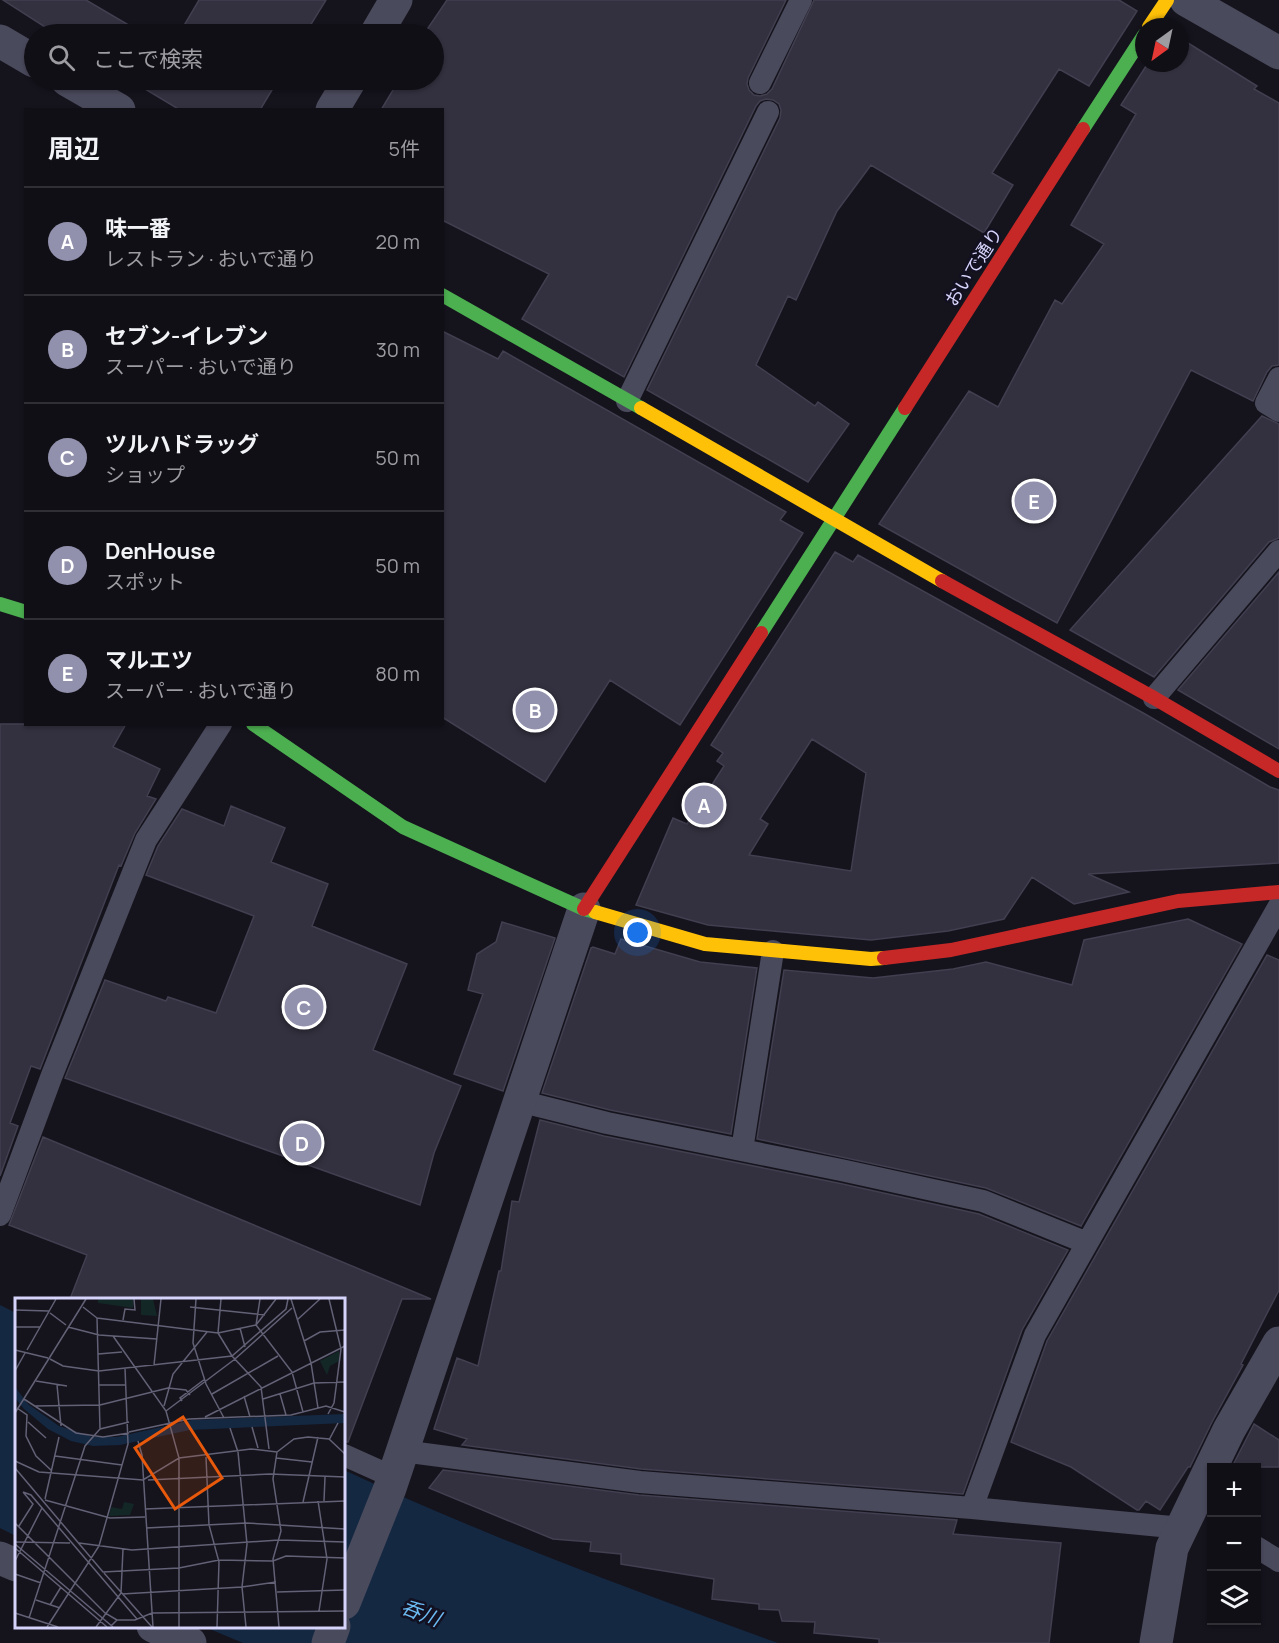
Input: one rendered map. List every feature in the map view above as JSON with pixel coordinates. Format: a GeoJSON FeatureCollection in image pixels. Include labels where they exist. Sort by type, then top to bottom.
{"type":"FeatureCollection","features":[{"type":"Feature","properties":{"kind":"street"},"geometry":{"type":"LineString","coordinates":[[382,24],[396,0]]}},
{"type":"Feature","properties":{"kind":"street"},"geometry":{"type":"LineString","coordinates":[[1155,18],[1167,0]]}},
{"type":"Feature","properties":{"kind":"street"},"geometry":{"type":"LineString","coordinates":[[1186,0],[1279,53]]}},
{"type":"Feature","properties":{"kind":"street"},"geometry":{"type":"LineString","coordinates":[[0,41],[24,55]]}},
{"type":"Feature","properties":{"kind":"street","name":"おいで通り"},"geometry":{"type":"LineString","coordinates":[[584,909],[1135,49]]}},
{"type":"Feature","properties":{"kind":"street"},"geometry":{"type":"LineString","coordinates":[[84,90],[116,108]]}},
{"type":"Feature","properties":{"kind":"street"},"geometry":{"type":"LineString","coordinates":[[333,108],[344,90]]}},
{"type":"Feature","properties":{"kind":"street"},"geometry":{"type":"LineString","coordinates":[[444,296],[834,518],[891,554],[1154,699],[1279,771]]}},
{"type":"Feature","properties":{"kind":"street"},"geometry":{"type":"LineString","coordinates":[[0,604],[24,611]]}},
{"type":"Feature","properties":{"kind":"street"},"geometry":{"type":"LineString","coordinates":[[257,726],[403,827],[584,909],[705,944],[872,959],[940,951],[1178,901],[1279,892]]}},
{"type":"Feature","properties":{"kind":"street"},"geometry":{"type":"LineString","coordinates":[[345,1601],[395,1472],[584,909]]}},
{"type":"Feature","properties":{"kind":"street"},"geometry":{"type":"LineString","coordinates":[[1156,1643],[1172,1548],[1195,1517],[1229,1430],[1274,1364]]}},
{"type":"Feature","properties":{"kind":"street"},"geometry":{"type":"LineString","coordinates":[[0,1558],[15,1565]]}},
{"type":"Feature","properties":{"kind":"street"},"geometry":{"type":"LineString","coordinates":[[157,1628],[190,1643]]}},
{"type":"Feature","properties":{"kind":"street"},"geometry":{"type":"LineString","coordinates":[[328,1643],[333,1628]]}},
{"type":"Feature","properties":{"kind":"lane"},"geometry":{"type":"LineString","coordinates":[[760,83],[801,0]]}},
{"type":"Feature","properties":{"kind":"lane"},"geometry":{"type":"LineString","coordinates":[[627,401],[768,112]]}},
{"type":"Feature","properties":{"kind":"lane"},"geometry":{"type":"LineString","coordinates":[[1279,378],[1266,403],[1279,411]]}},
{"type":"Feature","properties":{"kind":"lane"},"geometry":{"type":"LineString","coordinates":[[1154,699],[1279,551]]}},
{"type":"Feature","properties":{"kind":"lane"},"geometry":{"type":"LineString","coordinates":[[0,1215],[52,1075],[146,840],[220,726]]}},
{"type":"Feature","properties":{"kind":"lane"},"geometry":{"type":"LineString","coordinates":[[972,1508],[1035,1335],[1279,906]]}},
{"type":"Feature","properties":{"kind":"lane"},"geometry":{"type":"LineString","coordinates":[[742,1150],[773,951]]}},
{"type":"Feature","properties":{"kind":"lane"},"geometry":{"type":"LineString","coordinates":[[519,1101],[607,1124],[982,1201],[1087,1243]]}},
{"type":"Feature","properties":{"kind":"lane"},"geometry":{"type":"LineString","coordinates":[[345,1455],[395,1472],[640,1482],[972,1508],[1195,1517]]}},
{"type":"Feature","properties":{"kind":"lane"},"geometry":{"type":"LineString","coordinates":[[1261,1550],[1279,1561]]}},
{"type":"Feature","properties":{"kind":"water"},"geometry":{"type":"Polygon","coordinates":[[[0,1305],[15,1312],[15,1536],[0,1528],[0,1305]]]}},
{"type":"Feature","properties":{"kind":"water","name":"呑川"},"geometry":{"type":"Polygon","coordinates":[[[345,1470],[505,1540],[778,1643],[243,1643],[207,1628],[345,1628],[345,1470]]]}},
{"type":"Feature","properties":{"kind":"building"},"geometry":{"type":"Polygon","coordinates":[[[3,0],[86,0],[127,24],[40,24],[3,0]]]}},
{"type":"Feature","properties":{"kind":"building"},"geometry":{"type":"Polygon","coordinates":[[[199,0],[326,0],[311,24],[185,24],[199,0]]]}},
{"type":"Feature","properties":{"kind":"building"},"geometry":{"type":"Polygon","coordinates":[[[447,0],[786,0],[748,78],[749,90],[754,95],[760,96],[772,89],[814,0],[1119,0],[1137,11],[1089,86],[1059,69],[992,173],[1013,185],[984,233],[871,165],[837,211],[796,300],[788,296],[756,365],[815,406],[818,402],[849,424],[808,482],[647,390],[780,118],[779,104],[766,99],[760,101],[756,106],[624,377],[522,319],[549,274],[444,221],[444,108],[382,108],[393,90],[444,90],[444,24],[431,24],[447,0]]]}},
{"type":"Feature","properties":{"kind":"building"},"geometry":{"type":"Polygon","coordinates":[[[1189,44],[1257,86],[1254,89],[1279,103],[1279,365],[1272,366],[1267,372],[1253,401],[1191,370],[1057,623],[879,524],[969,391],[998,407],[1055,300],[1062,304],[1104,244],[1071,225],[1136,114],[1121,105],[1142,72],[1189,72],[1189,44]]]}},
{"type":"Feature","properties":{"kind":"building"},"geometry":{"type":"Polygon","coordinates":[[[147,90],[272,90],[261,108],[177,108],[147,90]]]}},
{"type":"Feature","properties":{"kind":"building"},"geometry":{"type":"Polygon","coordinates":[[[444,332],[498,359],[503,351],[786,512],[780,520],[803,533],[680,725],[610,680],[545,782],[444,718],[444,332]]]}},
{"type":"Feature","properties":{"kind":"building"},"geometry":{"type":"Polygon","coordinates":[[[1262,416],[1279,424],[1279,538],[1269,542],[1154,677],[1070,630],[1262,416]]]}},
{"type":"Feature","properties":{"kind":"building"},"geometry":{"type":"Polygon","coordinates":[[[835,552],[853,562],[858,555],[1279,790],[1279,863],[1088,874],[1129,892],[1074,904],[1032,877],[1004,919],[948,931],[871,940],[708,925],[636,905],[673,818],[687,824],[724,766],[717,761],[723,753],[711,745],[835,552]],[[812,739],[760,819],[768,824],[749,855],[851,871],[866,773],[812,739]]]}},
{"type":"Feature","properties":{"kind":"building"},"geometry":{"type":"Polygon","coordinates":[[[1279,572],[1279,749],[1178,690],[1279,572]]]}},
{"type":"Feature","properties":{"kind":"building"},"geometry":{"type":"Polygon","coordinates":[[[0,724],[125,726],[113,747],[160,769],[147,796],[156,799],[135,833],[121,866],[119,865],[40,1069],[31,1066],[10,1123],[18,1126],[0,1176],[0,724]]]}},
{"type":"Feature","properties":{"kind":"building"},"geometry":{"type":"Polygon","coordinates":[[[231,806],[285,828],[271,862],[328,884],[312,926],[407,964],[373,1050],[461,1086],[434,1153],[420,1205],[65,1078],[105,980],[166,1001],[168,997],[216,1013],[254,916],[146,875],[158,846],[182,809],[224,826],[231,806]]]}},
{"type":"Feature","properties":{"kind":"building"},"geometry":{"type":"Polygon","coordinates":[[[1188,919],[1242,944],[1081,1226],[986,1188],[757,1139],[784,970],[873,978],[953,969],[986,962],[1072,985],[1084,940],[1188,919]]]}},
{"type":"Feature","properties":{"kind":"building"},"geometry":{"type":"Polygon","coordinates":[[[502,922],[555,938],[503,1091],[454,1074],[483,994],[468,990],[477,954],[496,942],[502,922]]]}},
{"type":"Feature","properties":{"kind":"building"},"geometry":{"type":"Polygon","coordinates":[[[621,939],[700,962],[757,968],[731,1134],[610,1110],[542,1093],[591,948],[615,954],[621,939]]]}},
{"type":"Feature","properties":{"kind":"building"},"geometry":{"type":"Polygon","coordinates":[[[1267,955],[1279,960],[1279,1290],[1190,1467],[1160,1510],[1146,1501],[1137,1510],[1071,1467],[1011,1442],[1047,1341],[1267,955]]]}},
{"type":"Feature","properties":{"kind":"building"},"geometry":{"type":"Polygon","coordinates":[[[540,1120],[604,1136],[979,1214],[1068,1250],[1022,1330],[963,1494],[641,1469],[462,1445],[467,1439],[434,1429],[457,1358],[478,1366],[499,1271],[501,1271],[512,1201],[519,1202],[540,1120]]]}},
{"type":"Feature","properties":{"kind":"building"},"geometry":{"type":"Polygon","coordinates":[[[43,1137],[431,1299],[402,1299],[348,1442],[345,1442],[345,1298],[70,1298],[87,1255],[9,1225],[43,1137]]]}},
{"type":"Feature","properties":{"kind":"building"},"geometry":{"type":"Polygon","coordinates":[[[1254,1424],[1279,1440],[1279,1467],[1261,1467],[1261,1463],[1234,1463],[1254,1424]]]}},
{"type":"Feature","properties":{"kind":"building"},"geometry":{"type":"Polygon","coordinates":[[[443,1470],[639,1495],[957,1520],[953,1534],[1061,1543],[1049,1643],[879,1643],[879,1639],[814,1633],[815,1622],[782,1621],[779,1610],[759,1609],[759,1604],[712,1599],[714,1579],[621,1564],[621,1554],[590,1551],[591,1542],[553,1539],[429,1488],[443,1470]]]}},
{"type":"Feature","properties":{"kind":"traffic: fast"},"geometry":{"type":"LineString","coordinates":[[1083,129],[1135,49]]}},
{"type":"Feature","properties":{"kind":"traffic: fast"},"geometry":{"type":"LineString","coordinates":[[444,296],[641,408]]}},
{"type":"Feature","properties":{"kind":"traffic: fast"},"geometry":{"type":"LineString","coordinates":[[761,633],[905,408]]}},
{"type":"Feature","properties":{"kind":"traffic: fast"},"geometry":{"type":"LineString","coordinates":[[0,604],[24,611]]}},
{"type":"Feature","properties":{"kind":"traffic: fast"},"geometry":{"type":"LineString","coordinates":[[256,726],[403,827],[595,912]]}},
{"type":"Feature","properties":{"kind":"traffic: slow"},"geometry":{"type":"LineString","coordinates":[[1155,18],[1167,0]]}},
{"type":"Feature","properties":{"kind":"traffic: slow"},"geometry":{"type":"LineString","coordinates":[[641,408],[942,581]]}},
{"type":"Feature","properties":{"kind":"traffic: slow"},"geometry":{"type":"LineString","coordinates":[[595,912],[705,944],[871,959],[884,958]]}},
{"type":"Feature","properties":{"kind":"traffic: jam"},"geometry":{"type":"LineString","coordinates":[[905,408],[1083,129]]}},
{"type":"Feature","properties":{"kind":"traffic: jam"},"geometry":{"type":"LineString","coordinates":[[942,581],[1154,698],[1279,771]]}},
{"type":"Feature","properties":{"kind":"traffic: jam"},"geometry":{"type":"LineString","coordinates":[[584,909],[761,633]]}},
{"type":"Feature","properties":{"kind":"traffic: jam"},"geometry":{"type":"LineString","coordinates":[[884,958],[951,950],[1178,901],[1279,892]]}},
{"type":"Feature","properties":{"kind":"place","name":"マルエツ"},"geometry":{"type":"Point","coordinates":[1034,501]}},
{"type":"Feature","properties":{"kind":"place","name":"セブン-イレブン"},"geometry":{"type":"Point","coordinates":[535,710]}},
{"type":"Feature","properties":{"kind":"place","name":"味一番"},"geometry":{"type":"Point","coordinates":[704,805]}},
{"type":"Feature","properties":{"kind":"place","name":"ツルハドラッグ"},"geometry":{"type":"Point","coordinates":[304,1007]}},
{"type":"Feature","properties":{"kind":"place","name":"DenHouse"},"geometry":{"type":"Point","coordinates":[302,1143]}}]}
